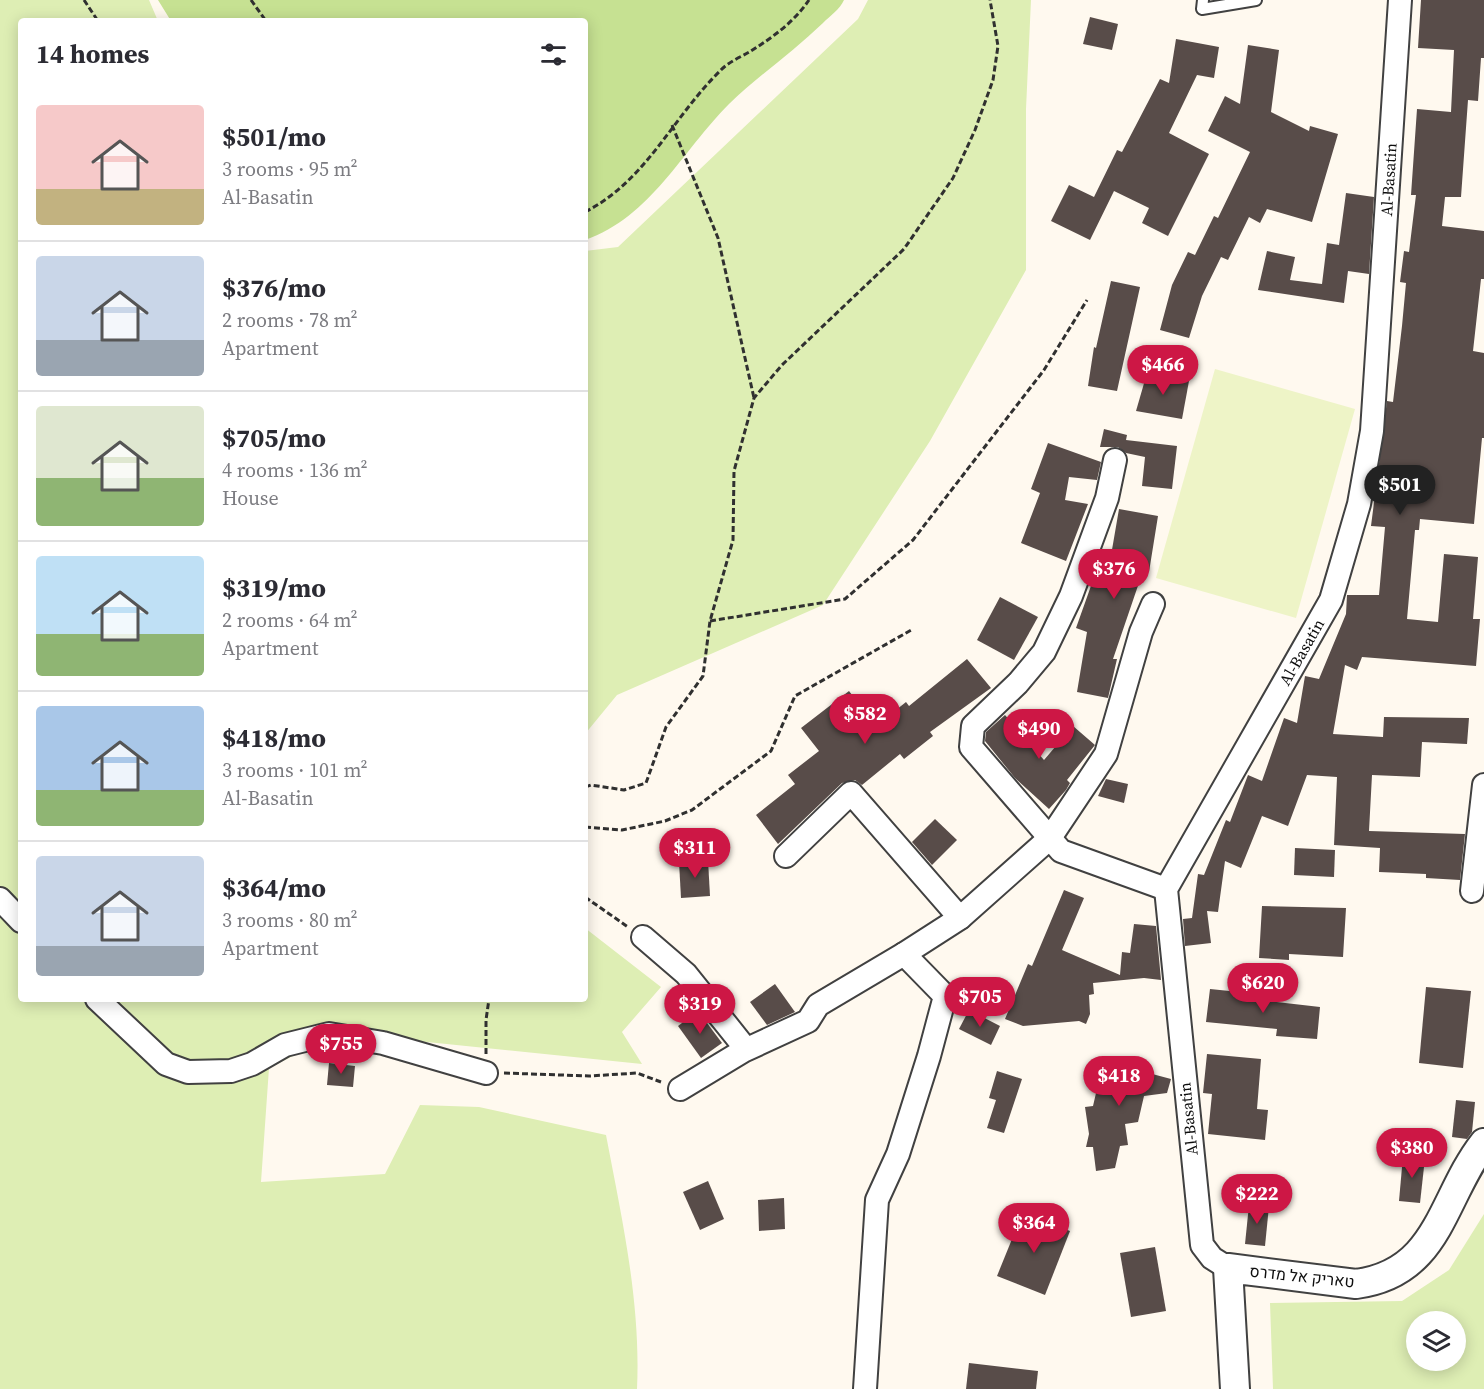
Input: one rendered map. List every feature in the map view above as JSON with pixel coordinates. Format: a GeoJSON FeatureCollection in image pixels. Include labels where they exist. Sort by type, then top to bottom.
{"type":"FeatureCollection","features":[{"type":"Feature","properties":{"kind":"street","name":"Al-Basatin"},"geometry":{"type":"LineString","coordinates":[[1228,1268],[1212,1258],[1202,1245],[1166,889],[1331,600],[1359,504],[1372,431],[1400,0]]}},
{"type":"Feature","properties":{"kind":"street"},"geometry":{"type":"LineString","coordinates":[[1115,460],[1107,498],[1071,596],[1044,652],[1018,683],[973,726],[971,747],[1061,850],[1166,889]]}},
{"type":"Feature","properties":{"kind":"street"},"geometry":{"type":"LineString","coordinates":[[680,1089],[746,1049],[808,1021],[818,1005],[960,918],[1050,838],[1106,754],[1141,632],[1153,604]]}},
{"type":"Feature","properties":{"kind":"street"},"geometry":{"type":"LineString","coordinates":[[1472,891],[1484,785]]}},
{"type":"Feature","properties":{"kind":"street"},"geometry":{"type":"LineString","coordinates":[[786,856],[852,793],[960,918]]}},
{"type":"Feature","properties":{"kind":"street"},"geometry":{"type":"LineString","coordinates":[[0,899],[18,918]]}},
{"type":"Feature","properties":{"kind":"street"},"geometry":{"type":"LineString","coordinates":[[643,937],[686,974],[746,1049]]}},
{"type":"Feature","properties":{"kind":"street"},"geometry":{"type":"LineString","coordinates":[[865,1389],[878,1200],[898,1155],[945,996],[904,954]]}},
{"type":"Feature","properties":{"kind":"street"},"geometry":{"type":"LineString","coordinates":[[100,1002],[166,1065],[188,1071],[231,1071],[252,1064],[285,1045],[329,1034],[383,1043],[486,1073]]}},
{"type":"Feature","properties":{"kind":"street","name":"טאריק אל מדרס"},"geometry":{"type":"LineString","coordinates":[[1228,1268],[1356,1284],[1382,1277],[1408,1264],[1430,1241],[1470,1160],[1484,1143]]}},
{"type":"Feature","properties":{"kind":"street"},"geometry":{"type":"LineString","coordinates":[[1228,1268],[1235,1389]]}},
{"type":"Feature","properties":{"kind":"lane"},"geometry":{"type":"LineString","coordinates":[[1203,0],[1202,9],[1256,0]]}},
{"type":"Feature","properties":{"kind":"path"},"geometry":{"type":"LineString","coordinates":[[84,0],[96,18]]}},
{"type":"Feature","properties":{"kind":"path"},"geometry":{"type":"LineString","coordinates":[[251,0],[264,18]]}},
{"type":"Feature","properties":{"kind":"path"},"geometry":{"type":"LineString","coordinates":[[588,210],[608,200],[643,167],[672,125],[722,69],[776,36],[809,0]]}},
{"type":"Feature","properties":{"kind":"path"},"geometry":{"type":"LineString","coordinates":[[588,786],[624,790],[646,783],[666,727],[703,676],[710,621],[733,540],[734,471],[754,398],[782,365],[904,249],[953,178],[975,130],[993,80],[998,46],[990,0]]}},
{"type":"Feature","properties":{"kind":"path"},"geometry":{"type":"LineString","coordinates":[[672,125],[718,238],[754,398]]}},
{"type":"Feature","properties":{"kind":"path"},"geometry":{"type":"LineString","coordinates":[[710,621],[845,599],[914,540],[1044,370],[1087,300]]}},
{"type":"Feature","properties":{"kind":"path"},"geometry":{"type":"LineString","coordinates":[[588,827],[622,830],[665,821],[692,810],[771,750],[795,696],[913,629]]}},
{"type":"Feature","properties":{"kind":"path"},"geometry":{"type":"LineString","coordinates":[[588,899],[643,937]]}},
{"type":"Feature","properties":{"kind":"path"},"geometry":{"type":"LineString","coordinates":[[489,1002],[486,1020],[486,1073],[588,1076],[637,1073],[680,1089]]}},
{"type":"Feature","properties":{"kind":"green space"},"geometry":{"type":"Polygon","coordinates":[[[0,0],[149,0],[157,18],[18,18],[18,1002],[588,1002],[588,930],[661,987],[622,1032],[642,1064],[339,1033],[269,1068],[261,1182],[385,1174],[420,1105],[479,1107],[606,1135],[633,1293],[637,1389],[0,1389],[0,0]]]}},
{"type":"Feature","properties":{"kind":"green space"},"geometry":{"type":"Polygon","coordinates":[[[158,0],[844,0],[812,34],[729,104],[664,181],[629,216],[588,239],[588,18],[169,18],[158,0]]]}},
{"type":"Feature","properties":{"kind":"green space"},"geometry":{"type":"Polygon","coordinates":[[[868,0],[1031,0],[1026,109],[1026,270],[930,441],[823,605],[617,695],[588,730],[588,251],[618,247],[858,19],[868,0]]]}},
{"type":"Feature","properties":{"kind":"green space"},"geometry":{"type":"Polygon","coordinates":[[[1215,369],[1355,409],[1296,618],[1156,578],[1215,369]]]}},
{"type":"Feature","properties":{"kind":"green space"},"geometry":{"type":"Polygon","coordinates":[[[1484,1214],[1484,1389],[1273,1389],[1270,1303],[1402,1301],[1449,1270],[1484,1214]]]}},
{"type":"Feature","properties":{"kind":"building"},"geometry":{"type":"Polygon","coordinates":[[[1421,0],[1484,0],[1484,58],[1481,58],[1478,101],[1468,100],[1461,197],[1445,197],[1442,226],[1484,231],[1484,279],[1481,279],[1473,351],[1484,353],[1484,438],[1482,438],[1474,524],[1420,519],[1419,530],[1415,530],[1407,619],[1438,622],[1444,554],[1478,557],[1473,619],[1480,619],[1476,666],[1362,657],[1357,670],[1345,665],[1333,734],[1383,737],[1384,717],[1469,718],[1467,744],[1422,742],[1420,777],[1372,775],[1369,831],[1465,834],[1460,880],[1426,878],[1426,874],[1379,872],[1380,848],[1334,845],[1337,777],[1307,775],[1288,826],[1262,816],[1241,868],[1225,861],[1218,912],[1207,911],[1211,943],[1185,946],[1183,919],[1192,918],[1198,874],[1204,875],[1226,820],[1230,822],[1248,775],[1262,781],[1284,718],[1297,723],[1305,676],[1319,679],[1346,614],[1347,595],[1379,595],[1385,527],[1371,526],[1387,401],[1393,402],[1402,326],[1406,283],[1400,282],[1404,251],[1409,252],[1416,195],[1411,195],[1417,109],[1451,112],[1454,50],[1418,48],[1421,0]]]}},
{"type":"Feature","properties":{"kind":"building"},"geometry":{"type":"Polygon","coordinates":[[[1090,17],[1118,24],[1112,50],[1083,44],[1090,17]]]}},
{"type":"Feature","properties":{"kind":"building"},"geometry":{"type":"Polygon","coordinates":[[[1176,39],[1219,47],[1214,78],[1197,75],[1169,133],[1209,154],[1168,236],[1142,223],[1149,208],[1114,191],[1090,240],[1051,221],[1069,185],[1094,197],[1117,150],[1122,152],[1160,79],[1169,83],[1176,39]]]}},
{"type":"Feature","properties":{"kind":"building"},"geometry":{"type":"Polygon","coordinates":[[[1248,45],[1279,50],[1271,112],[1309,131],[1310,126],[1338,134],[1312,222],[1267,209],[1260,223],[1249,217],[1228,260],[1221,257],[1202,296],[1189,338],[1160,330],[1172,285],[1188,252],[1195,255],[1214,216],[1218,218],[1250,152],[1208,131],[1225,96],[1240,104],[1248,45]]]}},
{"type":"Feature","properties":{"kind":"building"},"geometry":{"type":"Polygon","coordinates":[[[1346,193],[1374,197],[1369,274],[1348,271],[1344,303],[1258,290],[1267,251],[1295,257],[1290,280],[1322,284],[1327,243],[1339,245],[1346,193]]]}},
{"type":"Feature","properties":{"kind":"building"},"geometry":{"type":"Polygon","coordinates":[[[1111,281],[1140,287],[1117,391],[1088,386],[1094,347],[1096,348],[1111,281]]]}},
{"type":"Feature","properties":{"kind":"building"},"geometry":{"type":"Polygon","coordinates":[[[1147,373],[1189,381],[1182,419],[1136,411],[1147,373]]]}},
{"type":"Feature","properties":{"kind":"building"},"geometry":{"type":"Polygon","coordinates":[[[1104,429],[1127,435],[1126,440],[1177,446],[1172,489],[1142,486],[1145,457],[1126,453],[1118,447],[1100,447],[1104,429]]]}},
{"type":"Feature","properties":{"kind":"building"},"geometry":{"type":"Polygon","coordinates":[[[1048,443],[1101,462],[1097,480],[1069,477],[1065,500],[1088,504],[1066,561],[1021,543],[1040,493],[1031,489],[1048,443]]]}},
{"type":"Feature","properties":{"kind":"building"},"geometry":{"type":"Polygon","coordinates":[[[1119,509],[1158,516],[1149,572],[1143,571],[1113,659],[1117,659],[1108,698],[1077,692],[1087,632],[1076,628],[1097,569],[1108,573],[1119,509]]]}},
{"type":"Feature","properties":{"kind":"building"},"geometry":{"type":"Polygon","coordinates":[[[1000,597],[1038,617],[1014,660],[977,640],[1000,597]]]}},
{"type":"Feature","properties":{"kind":"building"},"geometry":{"type":"Polygon","coordinates":[[[967,659],[991,688],[930,732],[933,736],[904,759],[900,754],[862,785],[855,780],[842,783],[778,844],[756,815],[795,784],[788,775],[819,751],[801,728],[849,691],[876,726],[906,702],[909,706],[967,659]]]}},
{"type":"Feature","properties":{"kind":"building"},"geometry":{"type":"Polygon","coordinates":[[[1005,715],[1044,760],[1073,726],[1095,745],[1067,780],[1070,783],[1066,790],[1049,809],[1015,778],[985,741],[986,732],[1005,715]]]}},
{"type":"Feature","properties":{"kind":"building"},"geometry":{"type":"Polygon","coordinates":[[[1106,779],[1128,784],[1124,803],[1098,796],[1106,779]]]}},
{"type":"Feature","properties":{"kind":"building"},"geometry":{"type":"Polygon","coordinates":[[[935,819],[957,840],[932,865],[912,842],[935,819]]]}},
{"type":"Feature","properties":{"kind":"building"},"geometry":{"type":"Polygon","coordinates":[[[1295,848],[1335,850],[1334,877],[1294,875],[1295,848]]]}},
{"type":"Feature","properties":{"kind":"building"},"geometry":{"type":"Polygon","coordinates":[[[708,860],[710,896],[681,898],[679,862],[708,860]]]}},
{"type":"Feature","properties":{"kind":"building"},"geometry":{"type":"Polygon","coordinates":[[[1064,890],[1084,898],[1062,950],[1120,975],[1122,952],[1130,953],[1134,924],[1156,926],[1161,980],[1144,978],[1093,983],[1094,994],[1089,995],[1090,1014],[1086,1024],[1079,1021],[1023,1026],[1005,1019],[1028,964],[1032,966],[1064,890]]]}},
{"type":"Feature","properties":{"kind":"building"},"geometry":{"type":"Polygon","coordinates":[[[1262,906],[1346,908],[1343,957],[1289,954],[1289,960],[1259,958],[1262,906]]]}},
{"type":"Feature","properties":{"kind":"building"},"geometry":{"type":"Polygon","coordinates":[[[775,984],[795,1012],[767,1025],[750,1002],[775,984]]]}},
{"type":"Feature","properties":{"kind":"building"},"geometry":{"type":"Polygon","coordinates":[[[1426,987],[1471,991],[1463,1068],[1419,1063],[1426,987]]]}},
{"type":"Feature","properties":{"kind":"building"},"geometry":{"type":"Polygon","coordinates":[[[1210,989],[1259,994],[1258,1000],[1320,1007],[1317,1039],[1276,1036],[1277,1029],[1206,1022],[1210,989]]]}},
{"type":"Feature","properties":{"kind":"building"},"geometry":{"type":"Polygon","coordinates":[[[969,1010],[1000,1026],[991,1045],[959,1029],[969,1010]]]}},
{"type":"Feature","properties":{"kind":"building"},"geometry":{"type":"Polygon","coordinates":[[[698,1011],[722,1043],[701,1058],[678,1026],[698,1011]]]}},
{"type":"Feature","properties":{"kind":"building"},"geometry":{"type":"Polygon","coordinates":[[[1207,1054],[1261,1059],[1257,1109],[1268,1110],[1265,1140],[1208,1134],[1212,1094],[1203,1093],[1207,1054]]]}},
{"type":"Feature","properties":{"kind":"building"},"geometry":{"type":"Polygon","coordinates":[[[1113,1056],[1143,1063],[1141,1071],[1171,1079],[1167,1093],[1144,1096],[1138,1122],[1125,1124],[1128,1145],[1120,1146],[1115,1168],[1096,1171],[1093,1147],[1086,1147],[1089,1134],[1085,1107],[1093,1106],[1103,1063],[1112,1062],[1113,1056]]]}},
{"type":"Feature","properties":{"kind":"building"},"geometry":{"type":"Polygon","coordinates":[[[329,1063],[355,1066],[353,1087],[327,1085],[329,1063]]]}},
{"type":"Feature","properties":{"kind":"building"},"geometry":{"type":"Polygon","coordinates":[[[997,1071],[1022,1079],[1004,1133],[987,1128],[996,1100],[989,1098],[997,1071]]]}},
{"type":"Feature","properties":{"kind":"building"},"geometry":{"type":"Polygon","coordinates":[[[1456,1100],[1475,1102],[1472,1132],[1467,1139],[1452,1137],[1456,1100]]]}},
{"type":"Feature","properties":{"kind":"building"},"geometry":{"type":"Polygon","coordinates":[[[1403,1156],[1425,1158],[1420,1203],[1399,1201],[1403,1156]]]}},
{"type":"Feature","properties":{"kind":"building"},"geometry":{"type":"Polygon","coordinates":[[[708,1181],[724,1219],[700,1230],[683,1192],[708,1181]]]}},
{"type":"Feature","properties":{"kind":"building"},"geometry":{"type":"Polygon","coordinates":[[[784,1198],[785,1229],[759,1231],[758,1200],[784,1198]]]}},
{"type":"Feature","properties":{"kind":"building"},"geometry":{"type":"Polygon","coordinates":[[[1249,1205],[1269,1206],[1265,1246],[1245,1244],[1249,1205]]]}},
{"type":"Feature","properties":{"kind":"building"},"geometry":{"type":"Polygon","coordinates":[[[1023,1212],[1070,1231],[1045,1295],[997,1276],[1023,1212]]]}},
{"type":"Feature","properties":{"kind":"building"},"geometry":{"type":"Polygon","coordinates":[[[1155,1247],[1166,1311],[1131,1317],[1120,1253],[1155,1247]]]}},
{"type":"Feature","properties":{"kind":"building"},"geometry":{"type":"Polygon","coordinates":[[[969,1363],[1038,1371],[1036,1389],[966,1389],[969,1363]]]}}]}
